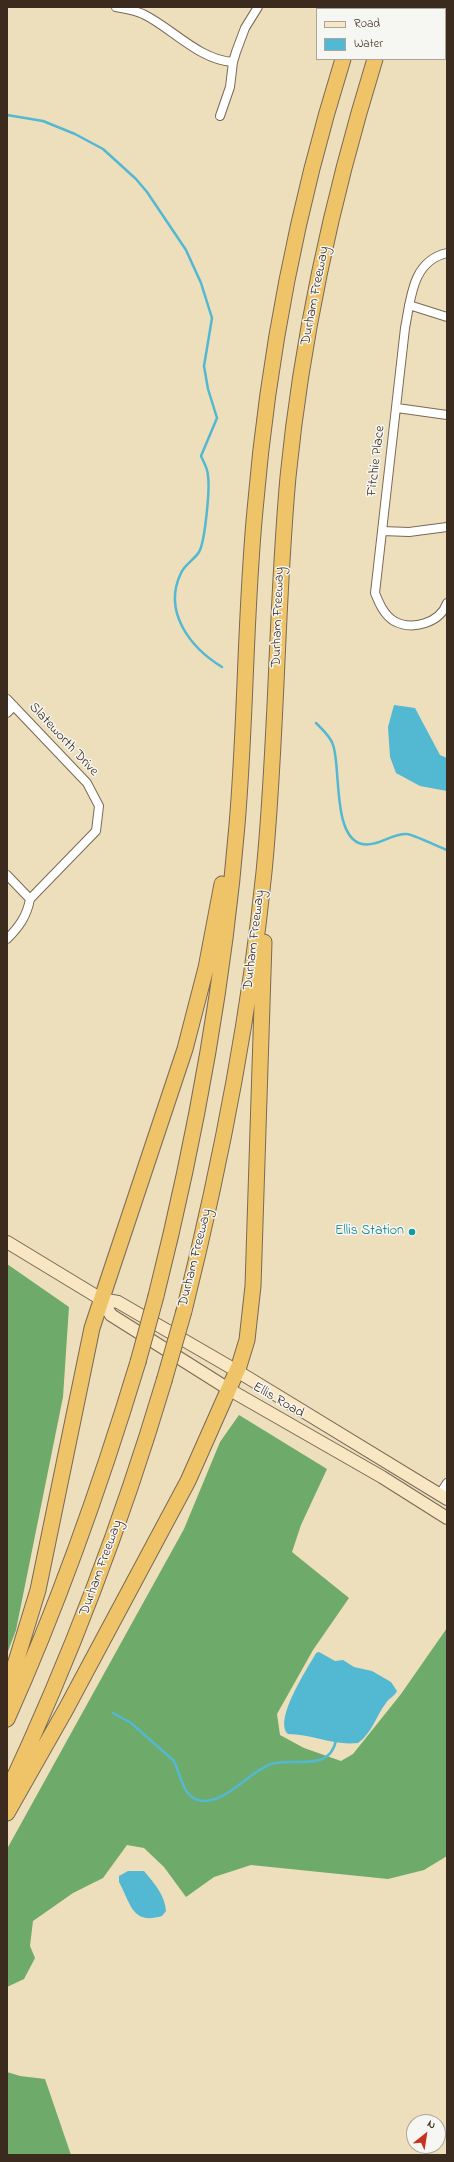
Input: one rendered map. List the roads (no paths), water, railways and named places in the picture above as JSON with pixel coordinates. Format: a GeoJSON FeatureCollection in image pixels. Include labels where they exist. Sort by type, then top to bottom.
{"type":"FeatureCollection","features":[{"type":"Feature","properties":{"kind":"highway"},"geometry":{"type":"LineString","coordinates":[[7,1719],[49,1621],[107,1460],[138,1362],[156,1296],[194,1129],[217,999],[233,868],[243,737],[251,551],[258,469],[270,379],[285,290],[303,202],[343,60]]}},
{"type":"Feature","properties":{"kind":"highway","name":"Durham Freeway"},"geometry":{"type":"LineString","coordinates":[[7,1793],[61,1674],[94,1591],[133,1482],[184,1311],[217,1172],[240,1049],[259,916],[268,827],[274,738],[282,553],[289,472],[300,384],[315,296],[333,210],[375,60]]}},
{"type":"Feature","properties":{"kind":"highway"},"geometry":{"type":"LineString","coordinates":[[7,1691],[38,1590],[88,1343],[101,1299],[173,1089],[196,1009],[224,876],[243,737]]}},
{"type":"Feature","properties":{"kind":"highway"},"geometry":{"type":"LineString","coordinates":[[7,1813],[63,1716],[179,1500],[230,1390],[247,1340],[253,1286],[268,827]]}},
{"type":"Feature","properties":{"kind":"main road","name":"Ellis Road"},"geometry":{"type":"LineString","coordinates":[[7,1242],[101,1299],[118,1302],[237,1371],[444,1498]]}},
{"type":"Feature","properties":{"kind":"main road","name":"Ellis Road"},"geometry":{"type":"LineString","coordinates":[[101,1299],[111,1315],[230,1390],[442,1512],[447,1518]]}},
{"type":"Feature","properties":{"kind":"main road"},"geometry":{"type":"LineString","coordinates":[[382,1477],[393,1478],[435,1500],[444,1498]]}},
{"type":"Feature","properties":{"kind":"street"},"geometry":{"type":"LineString","coordinates":[[116,7],[141,13],[202,52],[224,62],[233,62]]}},
{"type":"Feature","properties":{"kind":"street"},"geometry":{"type":"LineString","coordinates":[[220,116],[230,87],[233,62],[245,28],[258,7]]}},
{"type":"Feature","properties":{"kind":"street","name":"Fitchie Place"},"geometry":{"type":"LineString","coordinates":[[447,253],[436,256],[428,261],[420,271],[409,305],[405,328],[375,593],[381,608],[393,621],[409,626],[424,624],[436,618],[447,603]]}},
{"type":"Feature","properties":{"kind":"street"},"geometry":{"type":"LineString","coordinates":[[409,305],[447,317]]}},
{"type":"Feature","properties":{"kind":"street"},"geometry":{"type":"LineString","coordinates":[[397,408],[447,415]]}},
{"type":"Feature","properties":{"kind":"street"},"geometry":{"type":"LineString","coordinates":[[382,532],[409,532],[447,527]]}},
{"type":"Feature","properties":{"kind":"street","name":"Slateworth Drive"},"geometry":{"type":"LineString","coordinates":[[7,700],[87,783],[99,806],[96,831],[30,899]]}},
{"type":"Feature","properties":{"kind":"street","name":"Slateworth Drive"},"geometry":{"type":"LineString","coordinates":[[7,713],[14,706]]}},
{"type":"Feature","properties":{"kind":"street"},"geometry":{"type":"LineString","coordinates":[[7,875],[30,899],[28,910],[19,927],[7,939]]}},
{"type":"Feature","properties":{"kind":"street"},"geometry":{"type":"LineString","coordinates":[[444,1498],[447,1483]]}},
{"type":"Feature","properties":{"kind":"water"},"geometry":{"type":"Polygon","coordinates":[[[394,705],[415,708],[440,755],[447,758],[447,791],[420,786],[396,773],[390,757],[388,727],[394,705]]]}},
{"type":"Feature","properties":{"kind":"water"},"geometry":{"type":"Polygon","coordinates":[[[319,1652],[335,1661],[343,1660],[354,1667],[372,1671],[391,1682],[397,1691],[382,1708],[367,1734],[358,1743],[340,1743],[288,1734],[285,1727],[285,1718],[293,1694],[316,1653],[319,1652]]]}},
{"type":"Feature","properties":{"kind":"water"},"geometry":{"type":"Polygon","coordinates":[[[128,1871],[144,1871],[155,1885],[164,1900],[166,1911],[162,1916],[144,1918],[134,1911],[119,1882],[119,1876],[128,1871]]]}},
{"type":"Feature","properties":{"kind":"waterway"},"geometry":{"type":"LineString","coordinates":[[7,115],[43,121],[75,134],[103,149],[136,179],[147,192],[186,250],[201,283],[212,318],[204,366],[208,389],[217,418],[201,456],[206,466],[208,483],[203,538],[199,552],[181,573],[176,587],[175,601],[177,615],[190,639],[200,650],[222,667]]}},
{"type":"Feature","properties":{"kind":"waterway"},"geometry":{"type":"LineString","coordinates":[[316,723],[328,736],[333,745],[342,815],[346,829],[352,839],[362,844],[374,844],[401,834],[407,834],[447,850]]}},
{"type":"Feature","properties":{"kind":"waterway"},"geometry":{"type":"LineString","coordinates":[[113,1713],[131,1723],[173,1760],[182,1783],[188,1793],[198,1800],[207,1801],[226,1794],[253,1774],[271,1764],[280,1762],[310,1762],[326,1757],[332,1750],[336,1740]]}},
{"type":"Feature","properties":{"kind":"place","name":"Ellis Station"},"geometry":{"type":"Point","coordinates":[412,1232]}}]}
